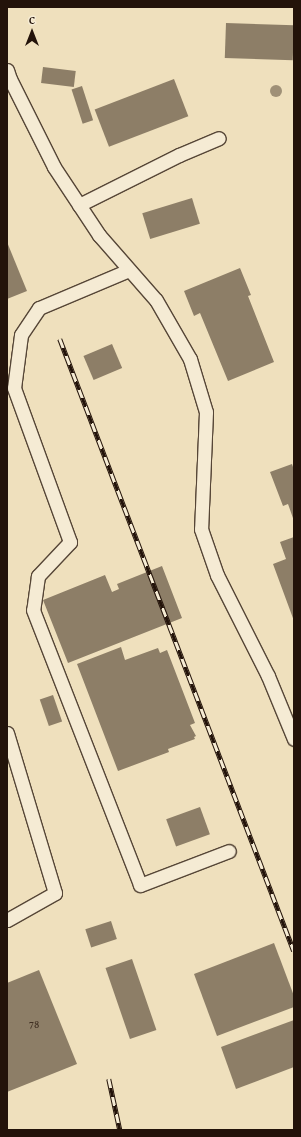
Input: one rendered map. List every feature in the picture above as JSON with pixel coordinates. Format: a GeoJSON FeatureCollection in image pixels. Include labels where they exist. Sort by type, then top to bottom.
{"type":"FeatureCollection","features":[{"type":"Feature","properties":{"kind":"lane"},"geometry":{"type":"LineString","coordinates":[[7,70],[10,79],[54,167],[99,235],[156,300],[190,359],[206,412],[201,529],[217,575],[268,676],[294,739]]}},
{"type":"Feature","properties":{"kind":"lane"},"geometry":{"type":"LineString","coordinates":[[79,205],[179,155],[219,138]]}},
{"type":"Feature","properties":{"kind":"lane"},"geometry":{"type":"LineString","coordinates":[[130,270],[39,308],[21,336],[14,388],[70,542],[38,576],[33,610],[140,885],[229,851]]}},
{"type":"Feature","properties":{"kind":"lane"},"geometry":{"type":"LineString","coordinates":[[7,733],[54,893],[7,920]]}},
{"type":"Feature","properties":{"kind":"building"},"geometry":{"type":"Polygon","coordinates":[[[226,23],[294,25],[293,60],[225,58],[226,23]]]}},
{"type":"Feature","properties":{"kind":"building"},"geometry":{"type":"Polygon","coordinates":[[[43,67],[76,71],[74,87],[41,83],[43,67]]]}},
{"type":"Feature","properties":{"kind":"building"},"geometry":{"type":"Polygon","coordinates":[[[174,79],[188,116],[109,147],[95,109],[174,79]]]}},
{"type":"Feature","properties":{"kind":"building"},"geometry":{"type":"Polygon","coordinates":[[[82,86],[93,120],[83,124],[72,89],[82,86]]]}},
{"type":"Feature","properties":{"kind":"building"},"geometry":{"type":"Polygon","coordinates":[[[192,198],[200,224],[150,239],[142,213],[192,198]]]}},
{"type":"Feature","properties":{"kind":"building"},"geometry":{"type":"Polygon","coordinates":[[[7,242],[27,291],[7,299],[7,242]]]}},
{"type":"Feature","properties":{"kind":"building"},"geometry":{"type":"Polygon","coordinates":[[[240,268],[251,295],[248,296],[274,362],[228,381],[200,313],[194,316],[184,291],[240,268]]]}},
{"type":"Feature","properties":{"kind":"building"},"geometry":{"type":"Polygon","coordinates":[[[112,344],[122,368],[94,380],[83,356],[112,344]]]}},
{"type":"Feature","properties":{"kind":"building"},"geometry":{"type":"Polygon","coordinates":[[[292,464],[294,470],[294,521],[288,504],[283,506],[270,472],[292,464]]]}},
{"type":"Feature","properties":{"kind":"building"},"geometry":{"type":"Polygon","coordinates":[[[294,537],[294,621],[273,564],[286,559],[280,542],[294,537]]]}},
{"type":"Feature","properties":{"kind":"building"},"geometry":{"type":"Polygon","coordinates":[[[162,566],[182,618],[68,663],[43,600],[105,575],[112,592],[119,589],[117,584],[162,566]]]}},
{"type":"Feature","properties":{"kind":"building"},"geometry":{"type":"Polygon","coordinates":[[[121,647],[125,660],[158,648],[160,653],[167,650],[195,723],[190,725],[196,736],[194,737],[195,739],[168,749],[169,752],[118,771],[77,664],[121,647]]]}},
{"type":"Feature","properties":{"kind":"building"},"geometry":{"type":"Polygon","coordinates":[[[53,695],[62,721],[49,726],[40,700],[53,695]]]}},
{"type":"Feature","properties":{"kind":"building"},"geometry":{"type":"Polygon","coordinates":[[[200,807],[210,834],[176,847],[166,819],[200,807]]]}},
{"type":"Feature","properties":{"kind":"building"},"geometry":{"type":"Polygon","coordinates":[[[111,921],[117,939],[91,947],[85,929],[111,921]]]}},
{"type":"Feature","properties":{"kind":"building"},"geometry":{"type":"Polygon","coordinates":[[[274,943],[294,996],[294,1007],[217,1036],[194,974],[274,943]]]}},
{"type":"Feature","properties":{"kind":"building"},"geometry":{"type":"Polygon","coordinates":[[[132,959],[156,1030],[130,1039],[106,968],[132,959]]]}},
{"type":"Feature","properties":{"kind":"building"},"geometry":{"type":"Polygon","coordinates":[[[39,970],[77,1064],[7,1092],[7,983],[39,970]]]}},
{"type":"Feature","properties":{"kind":"building"},"geometry":{"type":"Polygon","coordinates":[[[294,1020],[294,1067],[236,1089],[221,1047],[294,1020]]]}},
{"type":"Feature","properties":{"kind":"railway"},"geometry":{"type":"LineString","coordinates":[[60,339],[294,951]]}},
{"type":"Feature","properties":{"kind":"railway"},"geometry":{"type":"LineString","coordinates":[[109,1079],[120,1130]]}}]}
